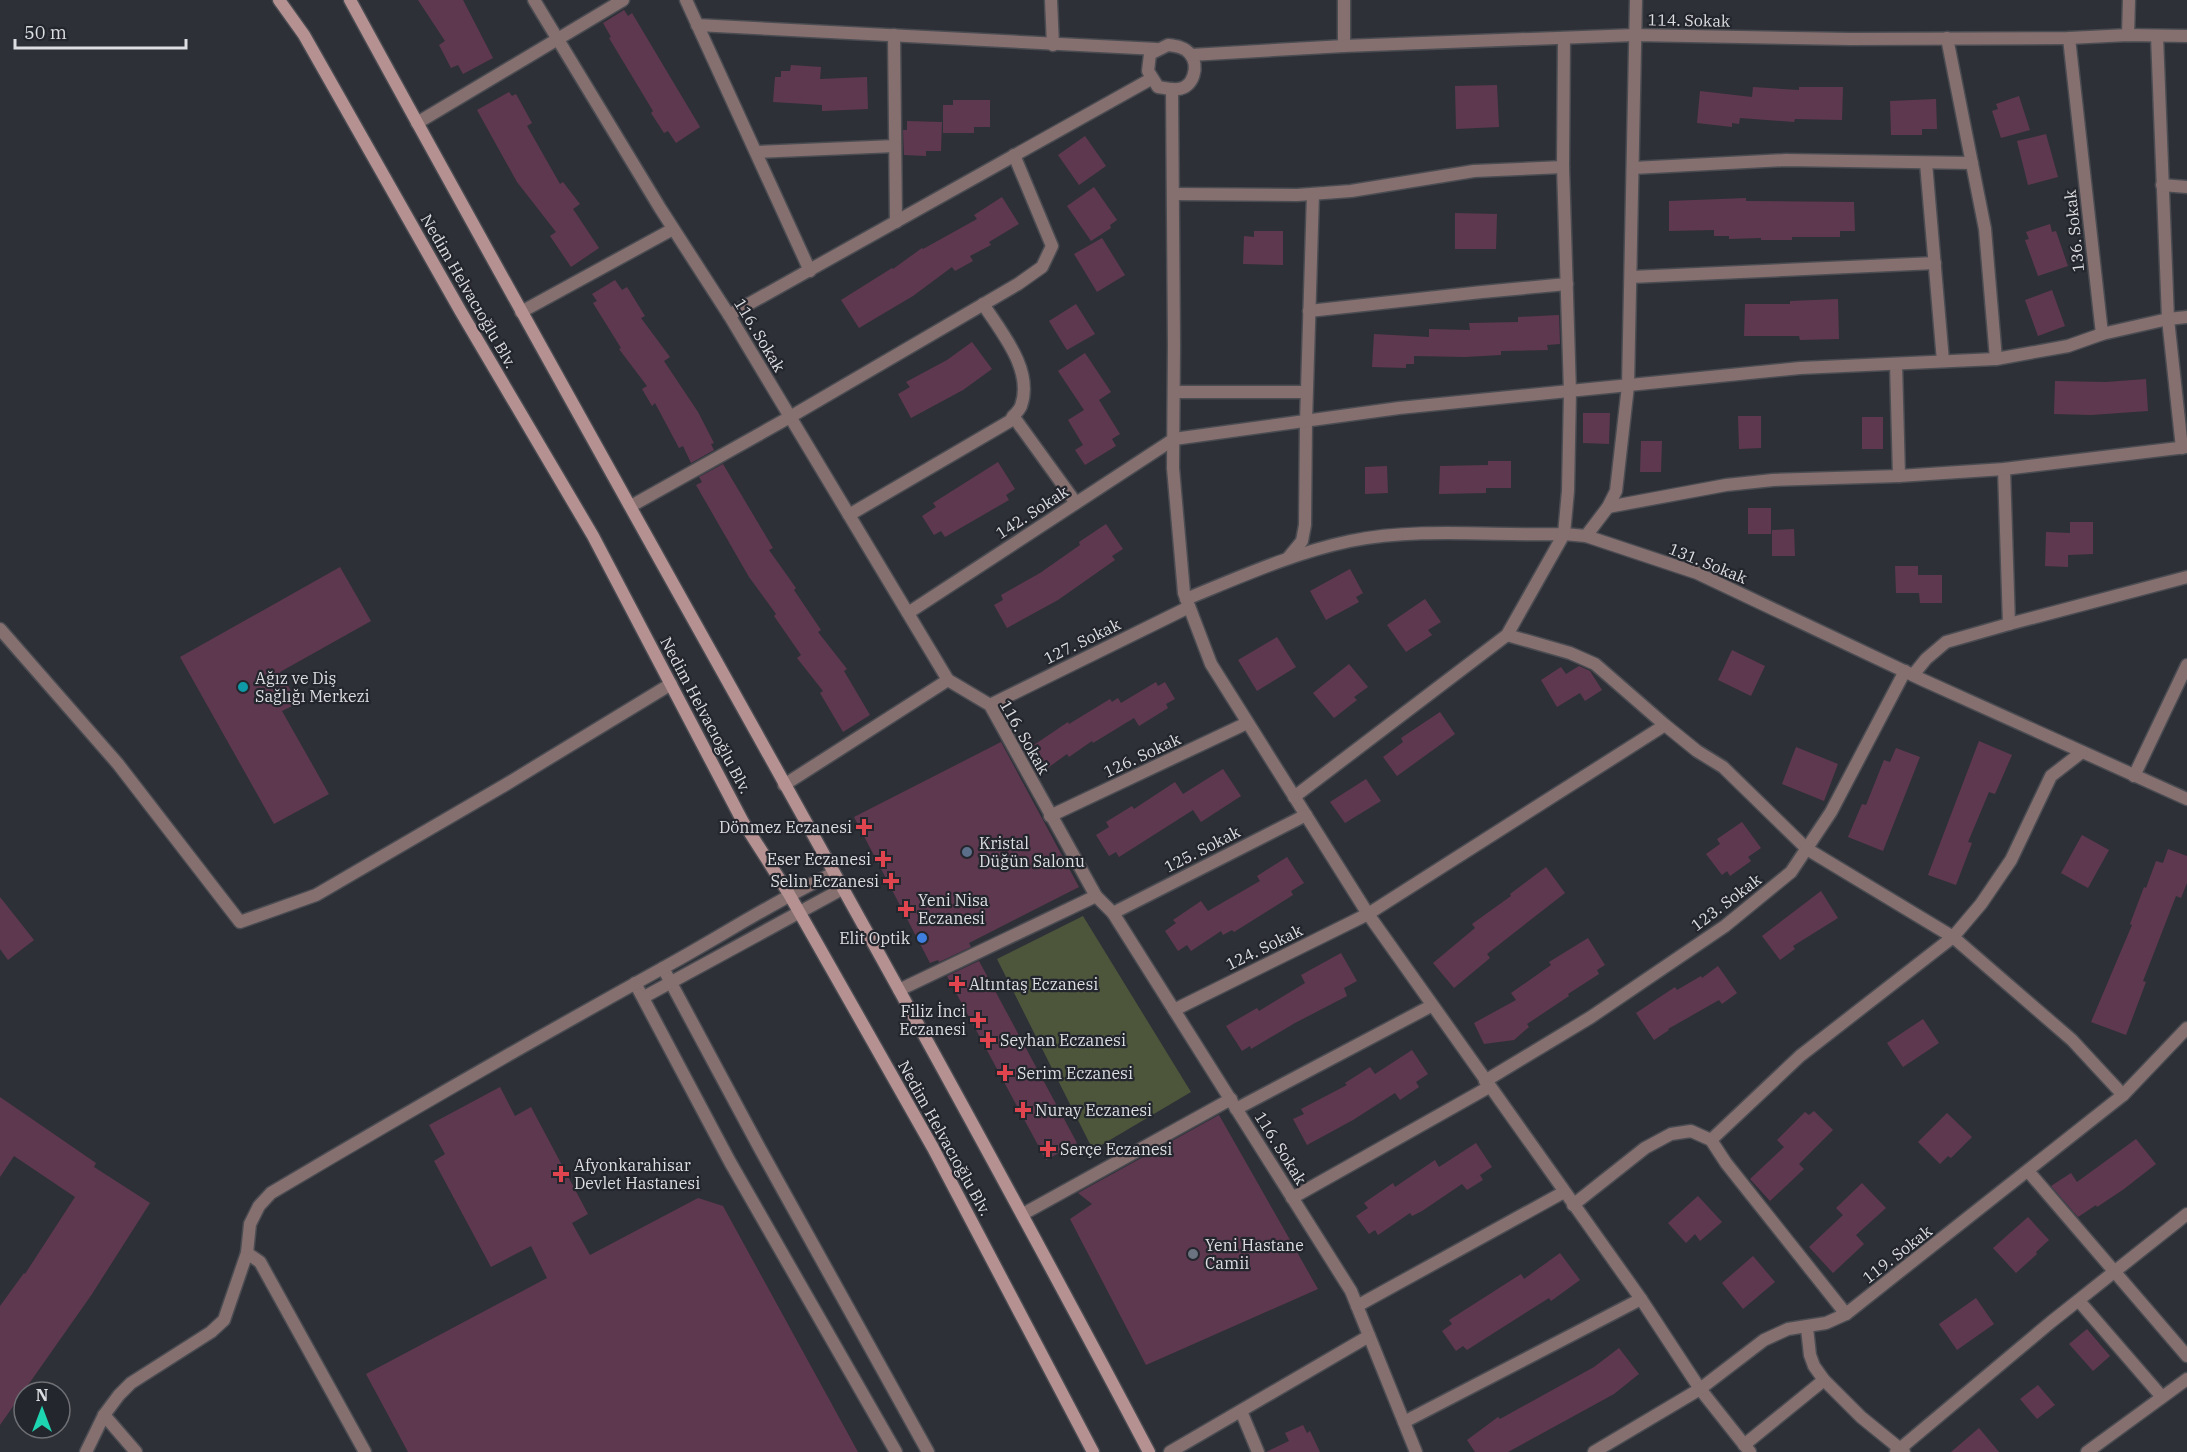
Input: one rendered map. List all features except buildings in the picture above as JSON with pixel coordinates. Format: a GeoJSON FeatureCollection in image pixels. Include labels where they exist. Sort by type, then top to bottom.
{"type":"FeatureCollection","features":[{"type":"Feature","properties":{"kind":"main road","name":"Nedim Helvacıoğlu Blv."},"geometry":{"type":"LineString","coordinates":[[279,0],[304,35],[461,312],[592,536],[744,822],[799,911],[933,1148],[1093,1452]]}},
{"type":"Feature","properties":{"kind":"main road","name":"Nedim Helvacıoğlu Blv."},"geometry":{"type":"LineString","coordinates":[[350,0],[1023,1214],[1149,1452]]}},
{"type":"Feature","properties":{"kind":"street","name":"116. Sokak"},"geometry":{"type":"LineString","coordinates":[[534,0],[673,229],[729,315],[948,680],[990,705],[1096,896],[1113,913],[1351,1291],[1416,1452]]}},
{"type":"Feature","properties":{"kind":"street"},"geometry":{"type":"LineString","coordinates":[[417,123],[623,0]]}},
{"type":"Feature","properties":{"kind":"street"},"geometry":{"type":"LineString","coordinates":[[686,0],[810,272]]}},
{"type":"Feature","properties":{"kind":"street"},"geometry":{"type":"LineString","coordinates":[[1051,0],[1053,45]]}},
{"type":"Feature","properties":{"kind":"street"},"geometry":{"type":"LineString","coordinates":[[1344,0],[1344,46]]}},
{"type":"Feature","properties":{"kind":"street"},"geometry":{"type":"LineString","coordinates":[[1586,536],[1608,507],[1616,491],[1628,386],[1636,0]]}},
{"type":"Feature","properties":{"kind":"street"},"geometry":{"type":"LineString","coordinates":[[2128,35],[2129,0]]}},
{"type":"Feature","properties":{"kind":"street"},"geometry":{"type":"LineString","coordinates":[[697,25],[1157,49]]}},
{"type":"Feature","properties":{"kind":"street"},"geometry":{"type":"LineString","coordinates":[[894,35],[896,222]]}},
{"type":"Feature","properties":{"kind":"street","name":"114. Sokak"},"geometry":{"type":"LineString","coordinates":[[1191,55],[1344,46],[1635,35],[1850,39],[2187,36]]}},
{"type":"Feature","properties":{"kind":"street"},"geometry":{"type":"LineString","coordinates":[[1608,507],[1726,485],[1773,480],[1899,476],[2004,469],[2184,448],[2168,319],[2157,36]]}},
{"type":"Feature","properties":{"kind":"street"},"geometry":{"type":"LineString","coordinates":[[1294,797],[1507,635],[1564,534],[1568,491],[1570,392],[1563,166],[1564,38]]}},
{"type":"Feature","properties":{"kind":"street"},"geometry":{"type":"LineString","coordinates":[[1947,38],[1988,255],[1996,359]]}},
{"type":"Feature","properties":{"kind":"street","name":"136. Sokak"},"geometry":{"type":"LineString","coordinates":[[2069,38],[2102,334]]}},
{"type":"Feature","properties":{"kind":"street"},"geometry":{"type":"LineString","coordinates":[[1168,45],[1181,47],[1191,55],[1195,66],[1194,77],[1188,84],[1179,90],[1158,87],[1148,71],[1150,54],[1157,49],[1168,45]]}},
{"type":"Feature","properties":{"kind":"street"},"geometry":{"type":"LineString","coordinates":[[729,315],[810,272],[1151,79]]}},
{"type":"Feature","properties":{"kind":"street"},"geometry":{"type":"LineString","coordinates":[[1172,89],[1173,468],[1184,593],[1211,664],[1368,914],[1431,1006],[1641,1299],[1700,1389],[1747,1448],[1824,1380]]}},
{"type":"Feature","properties":{"kind":"street"},"geometry":{"type":"LineString","coordinates":[[756,152],[895,146]]}},
{"type":"Feature","properties":{"kind":"street"},"geometry":{"type":"LineString","coordinates":[[631,506],[790,417],[1018,284],[1042,267],[1052,246],[1014,155]]}},
{"type":"Feature","properties":{"kind":"street"},"geometry":{"type":"LineString","coordinates":[[1633,168],[1786,160],[1972,164]]}},
{"type":"Feature","properties":{"kind":"street"},"geometry":{"type":"LineString","coordinates":[[1926,163],[1943,361]]}},
{"type":"Feature","properties":{"kind":"street"},"geometry":{"type":"LineString","coordinates":[[1173,194],[1313,194],[1351,191],[1474,171],[1563,166]]}},
{"type":"Feature","properties":{"kind":"street"},"geometry":{"type":"LineString","coordinates":[[2162,185],[2187,187]]}},
{"type":"Feature","properties":{"kind":"street"},"geometry":{"type":"LineString","coordinates":[[1288,558],[1302,541],[1305,525],[1306,392],[1313,194]]}},
{"type":"Feature","properties":{"kind":"street"},"geometry":{"type":"LineString","coordinates":[[521,312],[673,229]]}},
{"type":"Feature","properties":{"kind":"street"},"geometry":{"type":"LineString","coordinates":[[1631,277],[1935,263]]}},
{"type":"Feature","properties":{"kind":"street"},"geometry":{"type":"LineString","coordinates":[[1309,311],[1567,284]]}},
{"type":"Feature","properties":{"kind":"street"},"geometry":{"type":"LineString","coordinates":[[849,515],[1010,421],[1021,406],[1024,380],[1015,353],[983,304]]}},
{"type":"Feature","properties":{"kind":"street"},"geometry":{"type":"LineString","coordinates":[[1174,439],[1399,408],[1800,369],[1996,359],[2068,346],[2102,334],[2187,317]]}},
{"type":"Feature","properties":{"kind":"street"},"geometry":{"type":"LineString","coordinates":[[1896,364],[1899,476]]}},
{"type":"Feature","properties":{"kind":"street"},"geometry":{"type":"LineString","coordinates":[[1174,392],[1306,392]]}},
{"type":"Feature","properties":{"kind":"street"},"geometry":{"type":"LineString","coordinates":[[1013,416],[1076,503]]}},
{"type":"Feature","properties":{"kind":"street","name":"142. Sokak"},"geometry":{"type":"LineString","coordinates":[[908,613],[1174,439]]}},
{"type":"Feature","properties":{"kind":"street"},"geometry":{"type":"LineString","coordinates":[[2004,469],[2009,624]]}},
{"type":"Feature","properties":{"kind":"street","name":"131. Sokak"},"geometry":{"type":"LineString","coordinates":[[1188,603],[1288,558],[1351,541],[1423,533],[1586,536],[1696,573],[2187,800]]}},
{"type":"Feature","properties":{"kind":"street","name":"123. Sokak"},"geometry":{"type":"LineString","coordinates":[[1292,1198],[1487,1084],[1591,1017],[1725,926],[1791,872],[1831,812],[1909,673],[1946,642],[2187,577]]}},
{"type":"Feature","properties":{"kind":"street","name":"127. Sokak"},"geometry":{"type":"LineString","coordinates":[[990,705],[1188,603]]}},
{"type":"Feature","properties":{"kind":"street"},"geometry":{"type":"LineString","coordinates":[[0,629],[118,764],[240,922],[316,895],[505,785],[671,684]]}},
{"type":"Feature","properties":{"kind":"street"},"geometry":{"type":"LineString","coordinates":[[1507,635],[1570,653],[1595,664],[1665,725],[1723,767],[1807,849],[1953,937],[2072,1040],[2123,1095]]}},
{"type":"Feature","properties":{"kind":"street"},"geometry":{"type":"LineString","coordinates":[[2134,776],[2187,665]]}},
{"type":"Feature","properties":{"kind":"street"},"geometry":{"type":"LineString","coordinates":[[784,785],[948,680]]}},
{"type":"Feature","properties":{"kind":"street","name":"126. Sokak"},"geometry":{"type":"LineString","coordinates":[[1050,816],[1247,723]]}},
{"type":"Feature","properties":{"kind":"street","name":"124. Sokak"},"geometry":{"type":"LineString","coordinates":[[1174,1010],[1368,914],[1665,725]]}},
{"type":"Feature","properties":{"kind":"street"},"geometry":{"type":"LineString","coordinates":[[1711,1140],[1800,1056],[1953,937],[1981,904],[2011,860],[2051,776],[2082,752]]}},
{"type":"Feature","properties":{"kind":"street","name":"125. Sokak"},"geometry":{"type":"LineString","coordinates":[[1113,913],[1306,815]]}},
{"type":"Feature","properties":{"kind":"street"},"geometry":{"type":"LineString","coordinates":[[86,1452],[104,1415],[118,1395],[131,1383],[211,1332],[224,1320],[247,1253],[250,1224],[259,1206],[271,1193],[789,894],[834,873]]}},
{"type":"Feature","properties":{"kind":"street"},"geometry":{"type":"LineString","coordinates":[[644,997],[842,889]]}},
{"type":"Feature","properties":{"kind":"street"},"geometry":{"type":"LineString","coordinates":[[899,990],[1096,896]]}},
{"type":"Feature","properties":{"kind":"street"},"geometry":{"type":"LineString","coordinates":[[663,968],[928,1452]]}},
{"type":"Feature","properties":{"kind":"street"},"geometry":{"type":"LineString","coordinates":[[635,983],[730,1162],[896,1452]]}},
{"type":"Feature","properties":{"kind":"street"},"geometry":{"type":"LineString","coordinates":[[1023,1214],[1234,1104],[1431,1006]]}},
{"type":"Feature","properties":{"kind":"street","name":"119. Sokak"},"geometry":{"type":"LineString","coordinates":[[1594,1452],[1700,1389],[1764,1340],[1788,1329],[1807,1328],[1846,1314],[2123,1095],[2187,1028]]}},
{"type":"Feature","properties":{"kind":"street"},"geometry":{"type":"LineString","coordinates":[[1573,1204],[1645,1148],[1671,1134],[1691,1131],[1711,1140],[1726,1163],[1846,1314]]}},
{"type":"Feature","properties":{"kind":"street"},"geometry":{"type":"LineString","coordinates":[[2028,1171],[2187,1356]]}},
{"type":"Feature","properties":{"kind":"street"},"geometry":{"type":"LineString","coordinates":[[1357,1306],[1564,1192]]}},
{"type":"Feature","properties":{"kind":"street"},"geometry":{"type":"LineString","coordinates":[[1807,1328],[1810,1355],[1814,1366],[1824,1380],[1861,1418],[1900,1451],[2187,1214]]}},
{"type":"Feature","properties":{"kind":"street"},"geometry":{"type":"LineString","coordinates":[[247,1253],[260,1262],[365,1452]]}},
{"type":"Feature","properties":{"kind":"street"},"geometry":{"type":"LineString","coordinates":[[1404,1422],[1641,1299]]}},
{"type":"Feature","properties":{"kind":"street"},"geometry":{"type":"LineString","coordinates":[[2079,1301],[2162,1397]]}},
{"type":"Feature","properties":{"kind":"street"},"geometry":{"type":"LineString","coordinates":[[1170,1452],[1369,1336]]}},
{"type":"Feature","properties":{"kind":"street"},"geometry":{"type":"LineString","coordinates":[[2087,1452],[2187,1379]]}},
{"type":"Feature","properties":{"kind":"street"},"geometry":{"type":"LineString","coordinates":[[1241,1411],[1258,1452]]}},
{"type":"Feature","properties":{"kind":"street"},"geometry":{"type":"LineString","coordinates":[[104,1415],[136,1452]]}},
{"type":"Feature","properties":{"kind":"green space"},"geometry":{"type":"Polygon","coordinates":[[[1083,916],[1191,1092],[1093,1150],[997,959],[1083,916]]]}},
{"type":"Feature","properties":{"kind":"place","name":"Ağız ve Diş Sağlığı Merkezi"},"geometry":{"type":"Point","coordinates":[243,687]}},
{"type":"Feature","properties":{"kind":"place","name":"Dönmez Eczanesi"},"geometry":{"type":"Point","coordinates":[864,827]}},
{"type":"Feature","properties":{"kind":"place","name":"Kristal Düğün Salonu"},"geometry":{"type":"Point","coordinates":[967,852]}},
{"type":"Feature","properties":{"kind":"place","name":"Eser Eczanesi"},"geometry":{"type":"Point","coordinates":[883,859]}},
{"type":"Feature","properties":{"kind":"place","name":"Selin Eczanesi"},"geometry":{"type":"Point","coordinates":[891,881]}},
{"type":"Feature","properties":{"kind":"place","name":"Yeni Nisa Eczanesi"},"geometry":{"type":"Point","coordinates":[906,909]}},
{"type":"Feature","properties":{"kind":"place","name":"Elit Optik"},"geometry":{"type":"Point","coordinates":[922,938]}},
{"type":"Feature","properties":{"kind":"place","name":"Altıntaş Eczanesi"},"geometry":{"type":"Point","coordinates":[957,984]}},
{"type":"Feature","properties":{"kind":"place","name":"Filiz İnci Eczanesi"},"geometry":{"type":"Point","coordinates":[978,1020]}},
{"type":"Feature","properties":{"kind":"place","name":"Seyhan Eczanesi"},"geometry":{"type":"Point","coordinates":[988,1040]}},
{"type":"Feature","properties":{"kind":"place","name":"Serim Eczanesi"},"geometry":{"type":"Point","coordinates":[1005,1073]}},
{"type":"Feature","properties":{"kind":"place","name":"Nuray Eczanesi"},"geometry":{"type":"Point","coordinates":[1023,1110]}},
{"type":"Feature","properties":{"kind":"place","name":"Serçe Eczanesi"},"geometry":{"type":"Point","coordinates":[1048,1149]}},
{"type":"Feature","properties":{"kind":"place","name":"Afyonkarahisar Devlet Hastanesi"},"geometry":{"type":"Point","coordinates":[561,1174]}},
{"type":"Feature","properties":{"kind":"place","name":"Yeni Hastane Camii"},"geometry":{"type":"Point","coordinates":[1193,1254]}}]}
